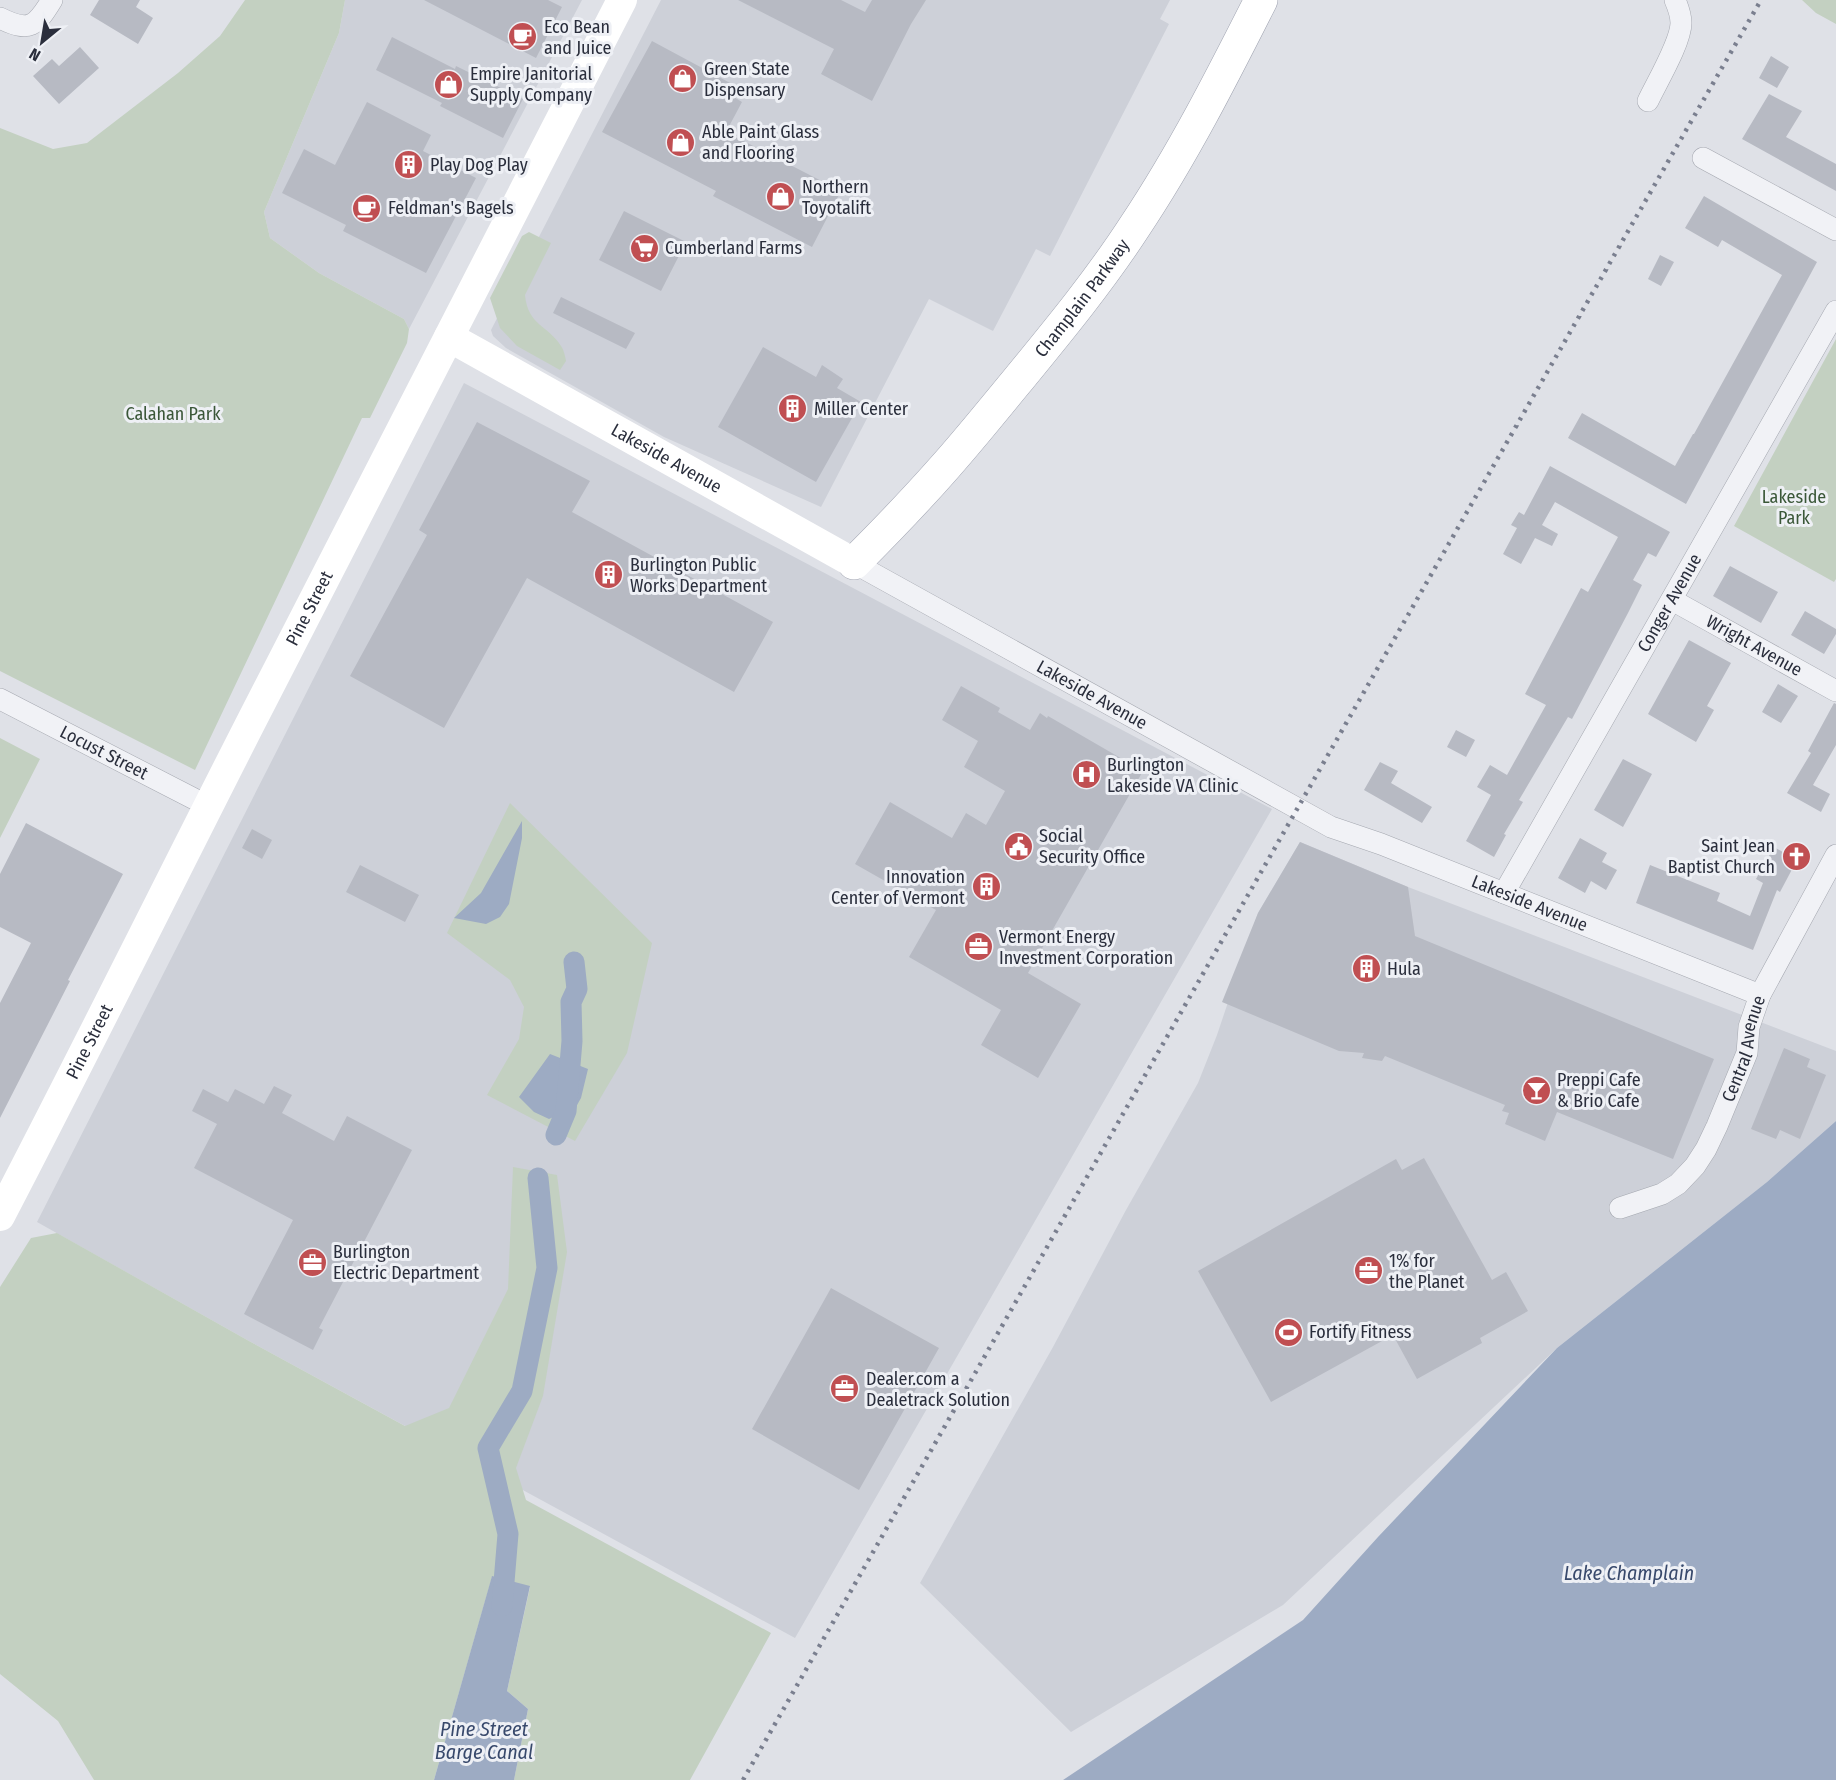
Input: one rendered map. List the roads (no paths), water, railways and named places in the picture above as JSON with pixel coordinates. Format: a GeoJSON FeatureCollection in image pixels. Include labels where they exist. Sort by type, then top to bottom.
{"type":"FeatureCollection","features":[{"type":"Feature","properties":{"kind":"main road","name":"Pine Street"},"geometry":{"type":"LineString","coordinates":[[0,1216],[622,0]]}},
{"type":"Feature","properties":{"kind":"main road","name":"Champlain Parkway"},"geometry":{"type":"LineString","coordinates":[[854,563],[946,466],[1037,356],[1128,236],[1181,152],[1261,0]]}},
{"type":"Feature","properties":{"kind":"main road","name":"Lakeside Avenue"},"geometry":{"type":"LineString","coordinates":[[448,337],[854,563]]}},
{"type":"Feature","properties":{"kind":"street"},"geometry":{"type":"LineString","coordinates":[[0,18],[17,26],[30,26],[40,19],[52,0]]}},
{"type":"Feature","properties":{"kind":"street"},"geometry":{"type":"LineString","coordinates":[[1648,100],[1676,42],[1681,24],[1679,7],[1675,0]]}},
{"type":"Feature","properties":{"kind":"street"},"geometry":{"type":"LineString","coordinates":[[1704,158],[1836,230]]}},
{"type":"Feature","properties":{"kind":"street","name":"Conger Avenue"},"geometry":{"type":"LineString","coordinates":[[1504,893],[1836,310]]}},
{"type":"Feature","properties":{"kind":"street","name":"Lakeside Avenue"},"geometry":{"type":"LineString","coordinates":[[854,563],[1331,827],[1760,995]]}},
{"type":"Feature","properties":{"kind":"street","name":"Wright Avenue"},"geometry":{"type":"LineString","coordinates":[[1672,600],[1836,691]]}},
{"type":"Feature","properties":{"kind":"street","name":"Locust Street"},"geometry":{"type":"LineString","coordinates":[[0,699],[208,806]]}},
{"type":"Feature","properties":{"kind":"street","name":"Central Avenue"},"geometry":{"type":"LineString","coordinates":[[1620,1208],[1662,1194],[1678,1184],[1701,1157],[1717,1126],[1747,1053],[1749,1028],[1760,995],[1836,855]]}},
{"type":"Feature","properties":{"kind":"water"},"geometry":{"type":"Polygon","coordinates":[[[522,821],[522,838],[509,904],[500,917],[486,924],[454,918],[481,893],[522,821]]]}},
{"type":"Feature","properties":{"kind":"water"},"geometry":{"type":"Polygon","coordinates":[[[550,1054],[588,1069],[581,1098],[568,1121],[558,1115],[549,1119],[534,1112],[519,1097],[550,1054]]]}},
{"type":"Feature","properties":{"kind":"water","name":"Lake Champlain"},"geometry":{"type":"Polygon","coordinates":[[[1836,1121],[1836,1780],[1063,1780],[1303,1620],[1378,1537],[1557,1348],[1767,1182],[1836,1121]]]}},
{"type":"Feature","properties":{"kind":"water","name":"Pine Street Barge Canal"},"geometry":{"type":"Polygon","coordinates":[[[492,1576],[530,1586],[507,1691],[528,1709],[514,1780],[434,1780],[492,1576]]]}},
{"type":"Feature","properties":{"kind":"waterway","name":"Pine Street Barge Canal"},"geometry":{"type":"LineString","coordinates":[[556,1135],[566,1111],[572,1041],[571,1002],[577,989],[574,962]]}},
{"type":"Feature","properties":{"kind":"waterway","name":"Pine Street Barge Canal"},"geometry":{"type":"LineString","coordinates":[[502,1606],[508,1534],[488,1448],[522,1391],[547,1268],[538,1178]]}},
{"type":"Feature","properties":{"kind":"railway"},"geometry":{"type":"LineString","coordinates":[[743,1780],[1761,0]]}},
{"type":"Feature","properties":{"kind":"place","name":"Eco Bean and Juice"},"geometry":{"type":"Point","coordinates":[523,37]}},
{"type":"Feature","properties":{"kind":"place","name":"Green State Dispensary"},"geometry":{"type":"Point","coordinates":[683,79]}},
{"type":"Feature","properties":{"kind":"place","name":"Empire Janitorial Supply Company"},"geometry":{"type":"Point","coordinates":[449,84]}},
{"type":"Feature","properties":{"kind":"place","name":"Able Paint Glass and Flooring"},"geometry":{"type":"Point","coordinates":[681,142]}},
{"type":"Feature","properties":{"kind":"place","name":"Play Dog Play"},"geometry":{"type":"Point","coordinates":[409,165]}},
{"type":"Feature","properties":{"kind":"place","name":"Northern Toyotalift"},"geometry":{"type":"Point","coordinates":[781,197]}},
{"type":"Feature","properties":{"kind":"place","name":"Feldman's Bagels"},"geometry":{"type":"Point","coordinates":[367,208]}},
{"type":"Feature","properties":{"kind":"place","name":"Cumberland Farms"},"geometry":{"type":"Point","coordinates":[644,248]}},
{"type":"Feature","properties":{"kind":"place","name":"Miller Center"},"geometry":{"type":"Point","coordinates":[793,409]}},
{"type":"Feature","properties":{"kind":"place","name":"Burlington Public Works Department"},"geometry":{"type":"Point","coordinates":[609,575]}},
{"type":"Feature","properties":{"kind":"place","name":"Burlington Lakeside VA Clinic"},"geometry":{"type":"Point","coordinates":[1086,775]}},
{"type":"Feature","properties":{"kind":"place","name":"Social Security Office"},"geometry":{"type":"Point","coordinates":[1018,846]}},
{"type":"Feature","properties":{"kind":"place","name":"Saint Jean Baptist Church"},"geometry":{"type":"Point","coordinates":[1796,856]}},
{"type":"Feature","properties":{"kind":"place","name":"Innovation Center of Vermont"},"geometry":{"type":"Point","coordinates":[986,887]}},
{"type":"Feature","properties":{"kind":"place","name":"Vermont Energy Investment Corporation"},"geometry":{"type":"Point","coordinates":[978,947]}},
{"type":"Feature","properties":{"kind":"place","name":"Hula"},"geometry":{"type":"Point","coordinates":[1366,969]}},
{"type":"Feature","properties":{"kind":"place","name":"Preppi Cafe & Brio Cafe"},"geometry":{"type":"Point","coordinates":[1536,1090]}},
{"type":"Feature","properties":{"kind":"place","name":"Burlington Electric Department"},"geometry":{"type":"Point","coordinates":[312,1262]}},
{"type":"Feature","properties":{"kind":"place","name":"1% for the Planet"},"geometry":{"type":"Point","coordinates":[1368,1271]}},
{"type":"Feature","properties":{"kind":"place","name":"Fortify Fitness"},"geometry":{"type":"Point","coordinates":[1288,1332]}},
{"type":"Feature","properties":{"kind":"place","name":"Dealer.com a Dealetrack Solution"},"geometry":{"type":"Point","coordinates":[845,1389]}},
{"type":"Feature","properties":{"kind":"park label","name":"Calahan Park"},"geometry":{"type":"Point","coordinates":[173,414]}},
{"type":"Feature","properties":{"kind":"park label","name":"Lakeside Park"},"geometry":{"type":"Point","coordinates":[1794,507]}}]}
